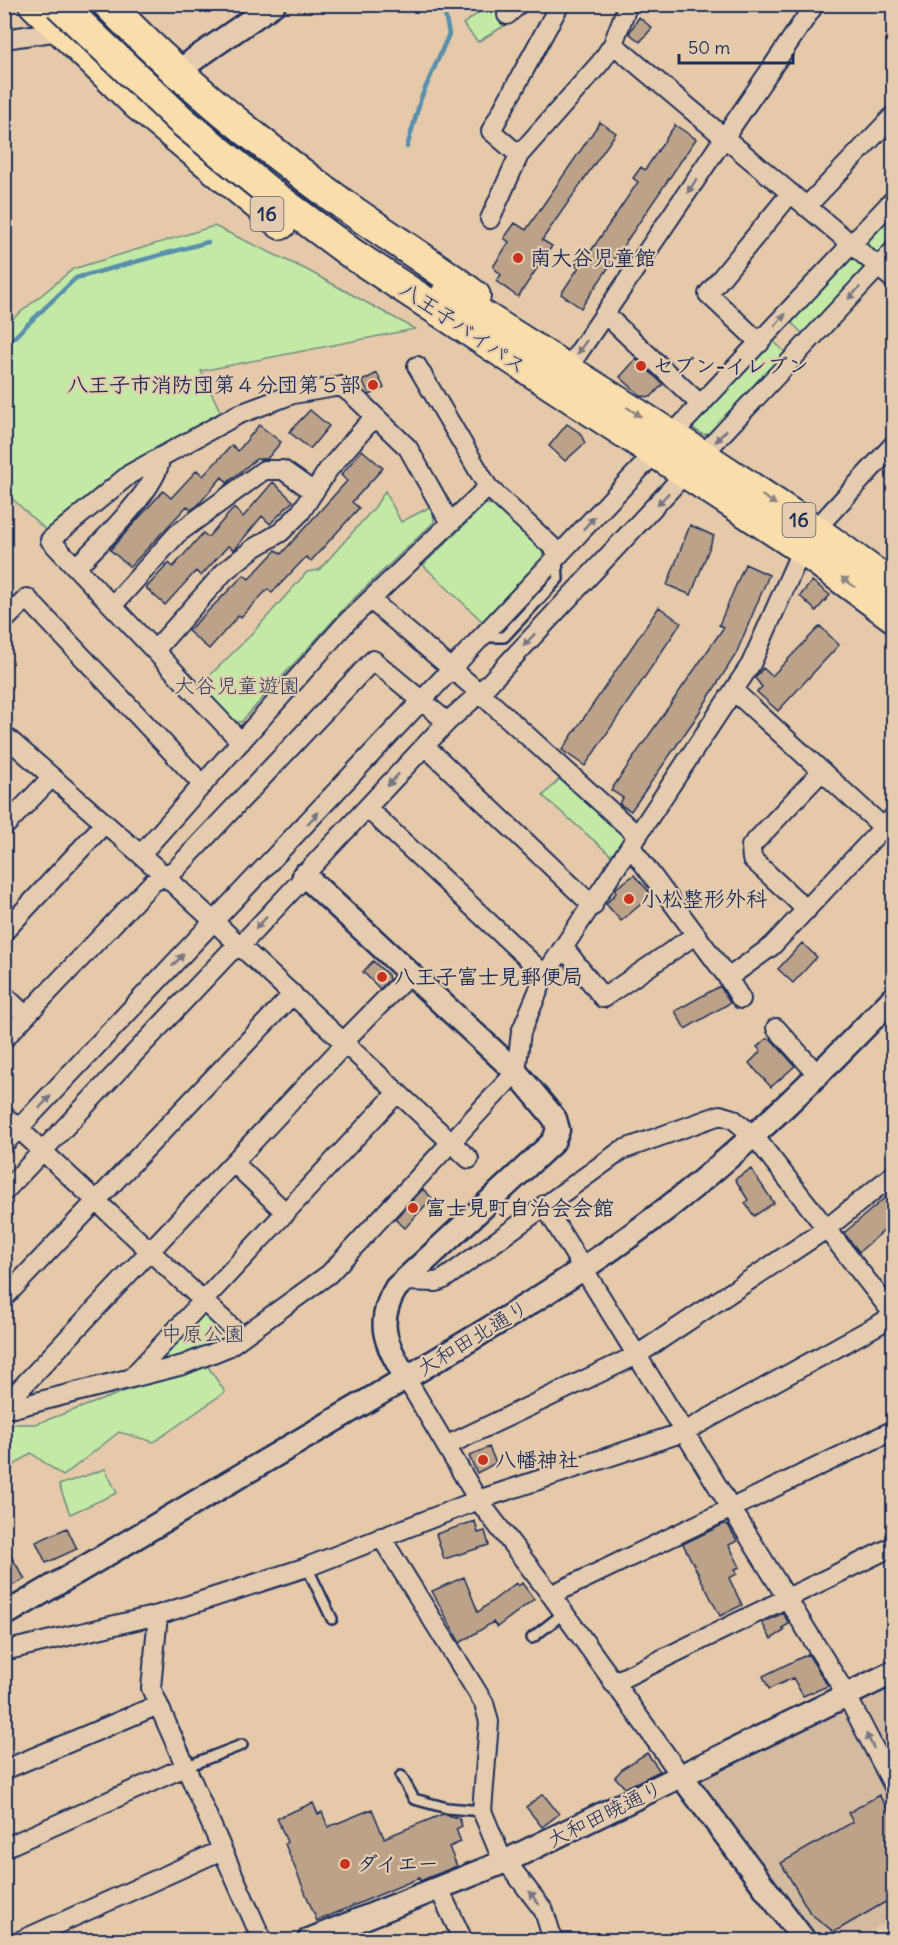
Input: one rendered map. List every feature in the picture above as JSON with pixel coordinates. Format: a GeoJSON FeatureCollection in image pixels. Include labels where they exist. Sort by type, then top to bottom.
{"type":"FeatureCollection","features":[{"type":"Feature","properties":{"kind":"highway","name":"16"},"geometry":{"type":"LineString","coordinates":[[34,4],[60,18],[138,105],[267,214],[346,270],[419,317],[535,376]]}},
{"type":"Feature","properties":{"kind":"highway","name":"八王子バイパス"},"geometry":{"type":"LineString","coordinates":[[87,4],[276,186],[351,253],[535,376],[662,445],[808,540],[894,587]]}},
{"type":"Feature","properties":{"kind":"highway"},"geometry":{"type":"LineString","coordinates":[[108,4],[180,71],[289,163],[344,205],[438,268],[568,368]]}},
{"type":"Feature","properties":{"kind":"highway","name":"八王子バイパス"},"geometry":{"type":"LineString","coordinates":[[60,18],[182,121],[276,186],[568,368],[662,445]]}},
{"type":"Feature","properties":{"kind":"highway","name":"八王子バイパス"},"geometry":{"type":"LineString","coordinates":[[808,540],[894,617]]}},
{"type":"Feature","properties":{"kind":"street"},"geometry":{"type":"LineString","coordinates":[[4,39],[60,18],[87,4]]}},
{"type":"Feature","properties":{"kind":"street"},"geometry":{"type":"LineString","coordinates":[[138,105],[180,71],[274,4]]}},
{"type":"Feature","properties":{"kind":"street"},"geometry":{"type":"LineString","coordinates":[[519,155],[491,131],[560,4]]}},
{"type":"Feature","properties":{"kind":"street"},"geometry":{"type":"LineString","coordinates":[[490,219],[519,155],[570,99],[613,44],[628,4]]}},
{"type":"Feature","properties":{"kind":"street"},"geometry":{"type":"LineString","coordinates":[[568,368],[815,4]]}},
{"type":"Feature","properties":{"kind":"street"},"geometry":{"type":"LineString","coordinates":[[613,44],[790,194],[853,243],[894,280]]}},
{"type":"Feature","properties":{"kind":"street"},"geometry":{"type":"LineString","coordinates":[[806,207],[894,115]]}},
{"type":"Feature","properties":{"kind":"street"},"geometry":{"type":"LineString","coordinates":[[760,343],[708,294],[790,194]]}},
{"type":"Feature","properties":{"kind":"street"},"geometry":{"type":"LineString","coordinates":[[4,1144],[424,701],[894,199]]}},
{"type":"Feature","properties":{"kind":"street"},"geometry":{"type":"LineString","coordinates":[[4,1192],[229,953],[241,945],[447,722],[480,693],[894,250]]}},
{"type":"Feature","properties":{"kind":"street"},"geometry":{"type":"LineString","coordinates":[[605,314],[701,405]]}},
{"type":"Feature","properties":{"kind":"street"},"geometry":{"type":"LineString","coordinates":[[417,366],[488,487],[558,556]]}},
{"type":"Feature","properties":{"kind":"street"},"geometry":{"type":"LineString","coordinates":[[241,742],[113,604],[50,540],[130,474],[237,415],[266,403],[316,389],[340,386],[408,448],[450,523]]}},
{"type":"Feature","properties":{"kind":"street"},"geometry":{"type":"LineString","coordinates":[[155,650],[225,572],[254,548],[281,532],[300,513],[328,470],[375,416]]}},
{"type":"Feature","properties":{"kind":"street"},"geometry":{"type":"LineString","coordinates":[[4,1407],[13,1408],[183,1365],[228,1347],[329,1274],[452,1143],[516,1072],[521,1032],[545,975],[565,949],[751,664],[808,540],[894,444]]}},
{"type":"Feature","properties":{"kind":"street"},"geometry":{"type":"LineString","coordinates":[[76,567],[129,509],[159,471],[160,459]]}},
{"type":"Feature","properties":{"kind":"street"},"geometry":{"type":"LineString","coordinates":[[113,604],[177,534],[264,470],[283,470],[314,492]]}},
{"type":"Feature","properties":{"kind":"street"},"geometry":{"type":"LineString","coordinates":[[141,854],[347,622],[372,601],[488,487]]}},
{"type":"Feature","properties":{"kind":"street"},"geometry":{"type":"LineString","coordinates":[[4,621],[27,598],[203,785]]}},
{"type":"Feature","properties":{"kind":"street"},"geometry":{"type":"LineString","coordinates":[[372,601],[480,693],[635,842],[741,999]]}},
{"type":"Feature","properties":{"kind":"street"},"geometry":{"type":"LineString","coordinates":[[4,1039],[152,883],[176,869],[373,660],[447,722]]}},
{"type":"Feature","properties":{"kind":"street"},"geometry":{"type":"LineString","coordinates":[[728,978],[772,946],[888,821],[822,771],[734,692]]}},
{"type":"Feature","properties":{"kind":"street"},"geometry":{"type":"LineString","coordinates":[[4,735],[215,921],[469,1159]]}},
{"type":"Feature","properties":{"kind":"street"},"geometry":{"type":"LineString","coordinates":[[425,746],[593,906]]}},
{"type":"Feature","properties":{"kind":"street"},"geometry":{"type":"LineString","coordinates":[[807,909],[752,859],[751,846],[822,771]]}},
{"type":"Feature","properties":{"kind":"street"},"geometry":{"type":"LineString","coordinates":[[4,827],[52,777]]}},
{"type":"Feature","properties":{"kind":"street"},"geometry":{"type":"LineString","coordinates":[[367,808],[545,975]]}},
{"type":"Feature","properties":{"kind":"street"},"geometry":{"type":"LineString","coordinates":[[4,932],[104,824]]}},
{"type":"Feature","properties":{"kind":"street"},"geometry":{"type":"LineString","coordinates":[[304,875],[516,1072],[555,1119],[558,1130],[553,1142],[402,1281],[387,1303],[385,1336],[394,1357],[448,1445],[478,1500],[551,1595],[613,1683],[804,1941]]}},
{"type":"Feature","properties":{"kind":"street"},"geometry":{"type":"LineString","coordinates":[[565,949],[603,998],[695,934]]}},
{"type":"Feature","properties":{"kind":"street"},"geometry":{"type":"LineString","coordinates":[[4,1407],[410,974]]}},
{"type":"Feature","properties":{"kind":"street"},"geometry":{"type":"LineString","coordinates":[[4,1298],[293,994]]}},
{"type":"Feature","properties":{"kind":"street"},"geometry":{"type":"LineString","coordinates":[[4,995],[26,1016]]}},
{"type":"Feature","properties":{"kind":"street","name":"大和田北通り"},"geometry":{"type":"LineString","coordinates":[[4,1615],[517,1312],[583,1268],[670,1206],[754,1136],[819,1076],[894,997]]}},
{"type":"Feature","properties":{"kind":"street"},"geometry":{"type":"LineString","coordinates":[[776,1028],[819,1076]]}},
{"type":"Feature","properties":{"kind":"street"},"geometry":{"type":"LineString","coordinates":[[131,1378],[397,1093]]}},
{"type":"Feature","properties":{"kind":"street"},"geometry":{"type":"LineString","coordinates":[[4,1115],[242,1337]]}},
{"type":"Feature","properties":{"kind":"street"},"geometry":{"type":"LineString","coordinates":[[4,1651],[158,1615],[307,1567],[478,1500],[684,1432],[894,1315],[754,1136],[733,1119],[720,1115],[622,1150],[444,1279],[436,1282],[402,1281]]}},
{"type":"Feature","properties":{"kind":"street"},"geometry":{"type":"LineString","coordinates":[[234,1163],[286,1213]]}},
{"type":"Feature","properties":{"kind":"street"},"geometry":{"type":"LineString","coordinates":[[448,1445],[637,1355],[826,1229],[894,1174]]}},
{"type":"Feature","properties":{"kind":"street"},"geometry":{"type":"LineString","coordinates":[[544,1205],[846,1694],[894,1787]]}},
{"type":"Feature","properties":{"kind":"street"},"geometry":{"type":"LineString","coordinates":[[551,1595],[894,1430]]}},
{"type":"Feature","properties":{"kind":"street"},"geometry":{"type":"LineString","coordinates":[[381,1537],[484,1702],[489,1722],[483,1811],[488,1829],[506,1861],[544,1911],[553,1941]]}},
{"type":"Feature","properties":{"kind":"street"},"geometry":{"type":"LineString","coordinates":[[613,1683],[894,1546]]}},
{"type":"Feature","properties":{"kind":"street"},"geometry":{"type":"LineString","coordinates":[[158,1615],[151,1688],[262,1941]]}},
{"type":"Feature","properties":{"kind":"street","name":"大和田暁通り"},"geometry":{"type":"LineString","coordinates":[[309,1941],[506,1861],[894,1672]]}},
{"type":"Feature","properties":{"kind":"street"},"geometry":{"type":"LineString","coordinates":[[4,1770],[158,1705]]}},
{"type":"Feature","properties":{"kind":"street"},"geometry":{"type":"LineString","coordinates":[[4,1848],[185,1767]]}},
{"type":"Feature","properties":{"kind":"street"},"geometry":{"type":"LineString","coordinates":[[22,1941],[222,1850]]}},
{"type":"Feature","properties":{"kind":"street"},"geometry":{"type":"LineString","coordinates":[[439,1889],[463,1941]]}},
{"type":"Feature","properties":{"kind":"lane"},"geometry":{"type":"LineString","coordinates":[[307,1567],[332,1619]]}},
{"type":"Feature","properties":{"kind":"lane"},"geometry":{"type":"LineString","coordinates":[[532,1638],[564,1613]]}},
{"type":"Feature","properties":{"kind":"lane"},"geometry":{"type":"LineString","coordinates":[[185,1767],[242,1745]]}},
{"type":"Feature","properties":{"kind":"lane"},"geometry":{"type":"LineString","coordinates":[[401,1776],[414,1799],[447,1808],[483,1811]]}},
{"type":"Feature","properties":{"kind":"shaded area"},"geometry":{"type":"Polygon","coordinates":[[[893,1681],[893,1919],[853,1940],[821,1940],[699,1778],[893,1681]]]}},
{"type":"Feature","properties":{"kind":"green space"},"geometry":{"type":"Polygon","coordinates":[[[490,5],[507,24],[478,42],[463,24],[490,5]]]}},
{"type":"Feature","properties":{"kind":"green space"},"geometry":{"type":"Polygon","coordinates":[[[893,205],[893,248],[713,435],[702,434],[694,429],[693,420],[893,205]],[[789,320],[771,339],[788,355],[805,336],[789,320]]]}},
{"type":"Feature","properties":{"kind":"green space"},"geometry":{"type":"Polygon","coordinates":[[[214,226],[305,269],[415,329],[201,371],[221,413],[49,533],[5,492],[4,326],[73,269],[214,226]]]}},
{"type":"Feature","properties":{"kind":"green space","name":"大谷児童遊園"},"geometry":{"type":"Polygon","coordinates":[[[385,491],[401,522],[432,506],[434,522],[349,603],[241,722],[230,721],[199,686],[249,637],[307,572],[319,570],[375,507],[385,491]]]}},
{"type":"Feature","properties":{"kind":"green space"},"geometry":{"type":"Polygon","coordinates":[[[486,504],[497,505],[542,546],[543,558],[483,622],[423,565],[486,504]]]}},
{"type":"Feature","properties":{"kind":"green space"},"geometry":{"type":"Polygon","coordinates":[[[566,772],[638,836],[621,864],[543,796],[566,772]]]}},
{"type":"Feature","properties":{"kind":"green space","name":"中原公園"},"geometry":{"type":"Polygon","coordinates":[[[202,1301],[242,1337],[131,1378],[202,1301]]]}},
{"type":"Feature","properties":{"kind":"green space"},"geometry":{"type":"Polygon","coordinates":[[[205,1362],[225,1392],[154,1442],[119,1432],[63,1476],[31,1453],[5,1472],[4,1424],[36,1424],[205,1362]]]}},
{"type":"Feature","properties":{"kind":"green space"},"geometry":{"type":"Polygon","coordinates":[[[105,1469],[117,1493],[70,1514],[59,1485],[105,1469]]]}},
{"type":"Feature","properties":{"kind":"building"},"geometry":{"type":"Polygon","coordinates":[[[639,17],[652,28],[640,42],[629,33],[639,17]]]}},
{"type":"Feature","properties":{"kind":"building"},"geometry":{"type":"Polygon","coordinates":[[[600,122],[616,133],[542,240],[552,246],[518,297],[496,281],[501,275],[493,267],[509,242],[504,238],[515,223],[526,230],[600,122]]]}},
{"type":"Feature","properties":{"kind":"building"},"geometry":{"type":"Polygon","coordinates":[[[675,125],[696,139],[581,308],[561,294],[579,267],[575,265],[582,254],[586,258],[638,182],[633,178],[641,167],[645,170],[675,125]]]}},
{"type":"Feature","properties":{"kind":"building","name":"セブン-イレブン"},"geometry":{"type":"Polygon","coordinates":[[[636,359],[663,384],[651,397],[641,396],[620,377],[636,359]]]}},
{"type":"Feature","properties":{"kind":"building","name":"八王子市消防団第４分団第５部"},"geometry":{"type":"Polygon","coordinates":[[[377,373],[384,388],[370,395],[362,381],[377,373]]]}},
{"type":"Feature","properties":{"kind":"building"},"geometry":{"type":"Polygon","coordinates":[[[310,410],[329,426],[310,449],[289,432],[310,410]]]}},
{"type":"Feature","properties":{"kind":"building"},"geometry":{"type":"Polygon","coordinates":[[[567,424],[580,433],[585,443],[565,461],[549,446],[567,424]]]}},
{"type":"Feature","properties":{"kind":"building"},"geometry":{"type":"Polygon","coordinates":[[[259,425],[281,442],[267,459],[256,459],[227,483],[222,477],[198,505],[191,510],[187,506],[130,567],[110,550],[163,491],[171,498],[197,470],[203,476],[232,445],[238,451],[259,425]]]}},
{"type":"Feature","properties":{"kind":"building"},"geometry":{"type":"Polygon","coordinates":[[[362,450],[383,468],[352,502],[359,508],[311,561],[306,557],[272,593],[268,589],[241,617],[239,615],[209,649],[188,631],[244,575],[249,579],[276,550],[281,554],[347,481],[341,475],[362,450]]]}},
{"type":"Feature","properties":{"kind":"building"},"geometry":{"type":"Polygon","coordinates":[[[273,482],[293,501],[270,524],[262,516],[234,550],[228,546],[201,576],[196,571],[165,605],[146,588],[169,563],[173,567],[203,533],[208,537],[234,508],[243,517],[273,482]]]}},
{"type":"Feature","properties":{"kind":"building"},"geometry":{"type":"Polygon","coordinates":[[[690,525],[714,536],[691,595],[667,585],[690,525]]]}},
{"type":"Feature","properties":{"kind":"building"},"geometry":{"type":"Polygon","coordinates":[[[745,564],[769,575],[736,654],[695,719],[631,811],[619,804],[623,798],[611,790],[724,627],[719,625],[745,564]]]}},
{"type":"Feature","properties":{"kind":"building"},"geometry":{"type":"Polygon","coordinates":[[[812,581],[830,595],[816,611],[800,596],[812,581]]]}},
{"type":"Feature","properties":{"kind":"building"},"geometry":{"type":"Polygon","coordinates":[[[659,607],[681,623],[585,766],[562,750],[659,607]]]}},
{"type":"Feature","properties":{"kind":"building"},"geometry":{"type":"Polygon","coordinates":[[[820,626],[839,645],[778,711],[757,692],[762,687],[755,678],[763,668],[772,676],[820,626]]]}},
{"type":"Feature","properties":{"kind":"building","name":"小松整形外科"},"geometry":{"type":"Polygon","coordinates":[[[634,875],[652,895],[621,921],[606,904],[616,893],[615,889],[634,875]]]}},
{"type":"Feature","properties":{"kind":"building"},"geometry":{"type":"Polygon","coordinates":[[[802,943],[817,957],[793,983],[778,969],[802,943]]]}},
{"type":"Feature","properties":{"kind":"building"},"geometry":{"type":"Polygon","coordinates":[[[373,961],[388,975],[389,980],[380,989],[363,972],[373,961]]]}},
{"type":"Feature","properties":{"kind":"building"},"geometry":{"type":"Polygon","coordinates":[[[720,986],[730,1003],[685,1029],[675,1011],[720,986]]]}},
{"type":"Feature","properties":{"kind":"building"},"geometry":{"type":"Polygon","coordinates":[[[766,1039],[771,1039],[795,1066],[771,1087],[749,1063],[761,1051],[757,1047],[766,1039]]]}},
{"type":"Feature","properties":{"kind":"building"},"geometry":{"type":"Polygon","coordinates":[[[751,1169],[774,1203],[754,1216],[745,1203],[748,1200],[735,1179],[751,1169]]]}},
{"type":"Feature","properties":{"kind":"building","name":"富士見町自治会会館"},"geometry":{"type":"Polygon","coordinates":[[[423,1189],[432,1198],[405,1228],[395,1219],[423,1189]]]}},
{"type":"Feature","properties":{"kind":"building"},"geometry":{"type":"Polygon","coordinates":[[[894,1190],[894,1222],[859,1252],[844,1233],[894,1190]]]}},
{"type":"Feature","properties":{"kind":"building","name":"八幡神社"},"geometry":{"type":"Polygon","coordinates":[[[489,1447],[496,1463],[477,1473],[469,1456],[489,1447]]]}},
{"type":"Feature","properties":{"kind":"building"},"geometry":{"type":"Polygon","coordinates":[[[475,1521],[478,1533],[485,1531],[489,1545],[444,1559],[436,1534],[475,1521]]]}},
{"type":"Feature","properties":{"kind":"building"},"geometry":{"type":"Polygon","coordinates":[[[724,1524],[728,1525],[737,1541],[729,1545],[740,1567],[735,1569],[737,1574],[729,1578],[742,1605],[720,1616],[683,1544],[724,1524]]]}},
{"type":"Feature","properties":{"kind":"building"},"geometry":{"type":"Polygon","coordinates":[[[67,1528],[77,1549],[46,1563],[36,1542],[67,1528]]]}},
{"type":"Feature","properties":{"kind":"building"},"geometry":{"type":"Polygon","coordinates":[[[4,1545],[25,1579],[4,1590],[4,1545]]]}},
{"type":"Feature","properties":{"kind":"building"},"geometry":{"type":"Polygon","coordinates":[[[464,1577],[478,1612],[516,1583],[518,1586],[522,1583],[534,1599],[497,1627],[493,1622],[460,1643],[432,1591],[464,1577]]]}},
{"type":"Feature","properties":{"kind":"building"},"geometry":{"type":"Polygon","coordinates":[[[783,1613],[789,1624],[782,1628],[784,1631],[771,1639],[762,1623],[783,1613]]]}},
{"type":"Feature","properties":{"kind":"building"},"geometry":{"type":"Polygon","coordinates":[[[808,1654],[828,1686],[803,1696],[793,1678],[769,1689],[763,1676],[808,1654]]]}},
{"type":"Feature","properties":{"kind":"building"},"geometry":{"type":"Polygon","coordinates":[[[647,1753],[660,1771],[625,1788],[615,1777],[623,1768],[647,1753]]]}},
{"type":"Feature","properties":{"kind":"building"},"geometry":{"type":"Polygon","coordinates":[[[543,1794],[559,1814],[542,1827],[526,1807],[543,1794]]]}},
{"type":"Feature","properties":{"kind":"building"},"geometry":{"type":"Polygon","coordinates":[[[879,1795],[894,1820],[894,1897],[834,1932],[810,1913],[781,1863],[853,1822],[848,1813],[879,1795]]]}},
{"type":"Feature","properties":{"kind":"building","name":"ダイエー"},"geometry":{"type":"Polygon","coordinates":[[[313,1803],[318,1814],[322,1812],[328,1827],[372,1809],[384,1838],[443,1814],[459,1818],[462,1826],[456,1829],[461,1842],[449,1847],[457,1866],[420,1881],[419,1878],[317,1921],[285,1844],[287,1842],[277,1818],[313,1803]]]}},
{"type":"Feature","properties":{"kind":"waterway"},"geometry":{"type":"LineString","coordinates":[[407,147],[421,98],[449,34],[443,4]]}},
{"type":"Feature","properties":{"kind":"waterway"},"geometry":{"type":"LineString","coordinates":[[4,347],[76,278],[208,242]]}},
{"type":"Feature","properties":{"kind":"place","name":"南大谷児童館"},"geometry":{"type":"Point","coordinates":[518,258]}},
{"type":"Feature","properties":{"kind":"place","name":"セブン-イレブン"},"geometry":{"type":"Point","coordinates":[641,366]}},
{"type":"Feature","properties":{"kind":"place","name":"八王子市消防団第４分団第５部"},"geometry":{"type":"Point","coordinates":[373,385]}},
{"type":"Feature","properties":{"kind":"place","name":"小松整形外科"},"geometry":{"type":"Point","coordinates":[629,899]}},
{"type":"Feature","properties":{"kind":"place","name":"八王子富士見郵便局"},"geometry":{"type":"Point","coordinates":[382,977]}},
{"type":"Feature","properties":{"kind":"place","name":"富士見町自治会会館"},"geometry":{"type":"Point","coordinates":[413,1208]}},
{"type":"Feature","properties":{"kind":"place","name":"八幡神社"},"geometry":{"type":"Point","coordinates":[483,1460]}},
{"type":"Feature","properties":{"kind":"place","name":"ダイエー"},"geometry":{"type":"Point","coordinates":[345,1864]}}]}
